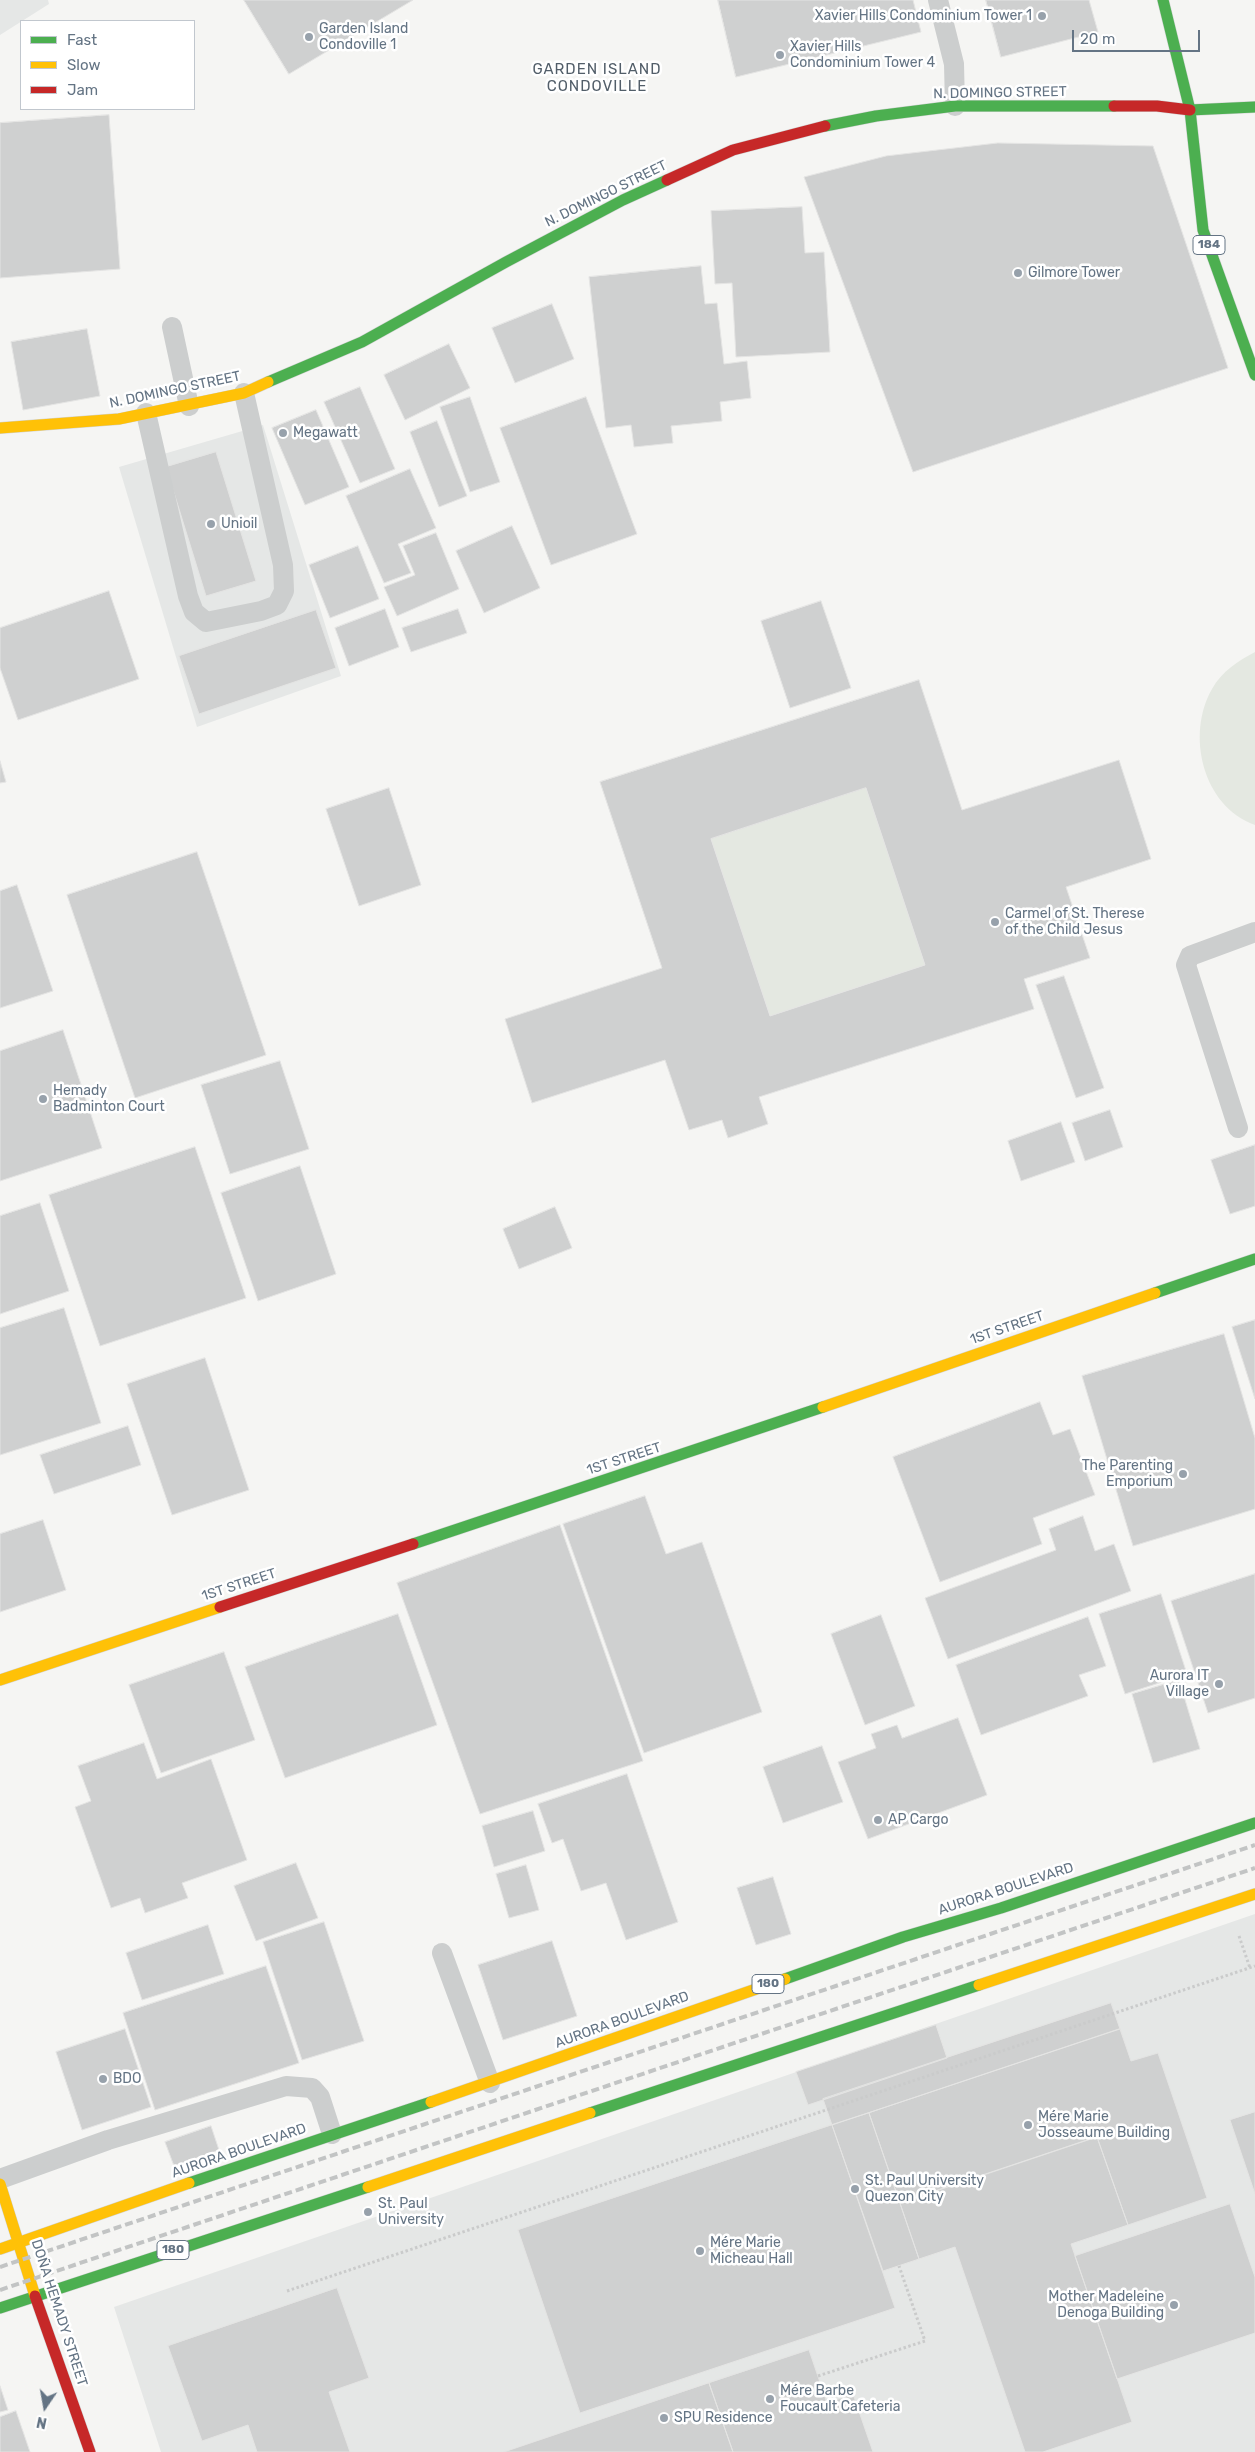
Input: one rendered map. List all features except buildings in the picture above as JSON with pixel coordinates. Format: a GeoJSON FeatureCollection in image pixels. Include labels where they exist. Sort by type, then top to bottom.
{"type":"FeatureCollection","features":[{"type":"Feature","properties":{"kind":"main road","name":"184"},"geometry":{"type":"LineString","coordinates":[[1163,0],[1190,110],[1203,230],[1255,375]]}},
{"type":"Feature","properties":{"kind":"main road","name":"N. DOMINGO STREET"},"geometry":{"type":"LineString","coordinates":[[0,428],[119,419],[244,393],[362,342],[623,200],[733,150],[812,128],[876,116],[955,106],[1157,106],[1190,110],[1255,107]]}},
{"type":"Feature","properties":{"kind":"main road","name":"1ST STREET"},"geometry":{"type":"LineString","coordinates":[[0,1680],[716,1444],[1255,1259]]}},
{"type":"Feature","properties":{"kind":"main road","name":"AURORA BOULEVARD"},"geometry":{"type":"LineString","coordinates":[[0,2249],[332,2134],[490,2083],[903,1936],[1001,1908],[1255,1823]]}},
{"type":"Feature","properties":{"kind":"main road","name":"180"},"geometry":{"type":"LineString","coordinates":[[0,2308],[1255,1894]]}},
{"type":"Feature","properties":{"kind":"main road","name":"DOÑA HEMADY STREET"},"geometry":{"type":"LineString","coordinates":[[0,2184],[20,2242],[35,2296],[90,2452]]}},
{"type":"Feature","properties":{"kind":"lane"},"geometry":{"type":"LineString","coordinates":[[938,0],[954,64],[955,106]]}},
{"type":"Feature","properties":{"kind":"lane"},"geometry":{"type":"LineString","coordinates":[[172,327],[188,406]]}},
{"type":"Feature","properties":{"kind":"lane"},"geometry":{"type":"LineString","coordinates":[[146,414],[188,596],[194,612],[206,622],[261,611],[277,605],[284,591],[283,566],[244,393]]}},
{"type":"Feature","properties":{"kind":"lane"},"geometry":{"type":"LineString","coordinates":[[1238,1128],[1186,965],[1190,956],[1255,932]]}},
{"type":"Feature","properties":{"kind":"lane"},"geometry":{"type":"LineString","coordinates":[[442,1953],[490,2083]]}},
{"type":"Feature","properties":{"kind":"lane"},"geometry":{"type":"LineString","coordinates":[[0,2179],[108,2140],[286,2086],[312,2088],[320,2097],[332,2134]]}},
{"type":"Feature","properties":{"kind":"path"},"geometry":{"type":"LineString","coordinates":[[287,2291],[1255,1966]]}},
{"type":"Feature","properties":{"kind":"path"},"geometry":{"type":"LineString","coordinates":[[818,2376],[925,2341],[899,2266]]}},
{"type":"Feature","properties":{"kind":"shaded area"},"geometry":{"type":"Polygon","coordinates":[[[0,0],[48,0],[49,4],[24,20],[20,20],[20,22],[0,35],[0,0]]]}},
{"type":"Feature","properties":{"kind":"shaded area"},"geometry":{"type":"Polygon","coordinates":[[[263,425],[341,676],[197,727],[119,467],[263,425]]]}},
{"type":"Feature","properties":{"kind":"shaded area"},"geometry":{"type":"Polygon","coordinates":[[[1255,652],[1255,825],[1237,816],[1222,802],[1211,785],[1204,767],[1200,747],[1200,727],[1204,707],[1216,683],[1231,667],[1255,652]]]}},
{"type":"Feature","properties":{"kind":"shaded area"},"geometry":{"type":"Polygon","coordinates":[[[866,788],[925,965],[770,1016],[711,839],[866,788]]]}},
{"type":"Feature","properties":{"kind":"shaded area","name":"St. Paul University Quezon City"},"geometry":{"type":"Polygon","coordinates":[[[1255,1914],[1255,2452],[161,2452],[114,2307],[1255,1914]]]}},
{"type":"Feature","properties":{"kind":"railway"},"geometry":{"type":"LineString","coordinates":[[0,2267],[1255,1845]]}},
{"type":"Feature","properties":{"kind":"railway"},"geometry":{"type":"LineString","coordinates":[[0,2290],[1255,1868]]}},
{"type":"Feature","properties":{"kind":"traffic: fast"},"geometry":{"type":"LineString","coordinates":[[1163,0],[1190,110],[1203,230],[1255,375]]}},
{"type":"Feature","properties":{"kind":"traffic: fast"},"geometry":{"type":"LineString","coordinates":[[825,126],[876,116],[955,106],[1114,106]]}},
{"type":"Feature","properties":{"kind":"traffic: fast"},"geometry":{"type":"LineString","coordinates":[[1190,110],[1255,107]]}},
{"type":"Feature","properties":{"kind":"traffic: fast"},"geometry":{"type":"LineString","coordinates":[[268,382],[362,342],[506,262],[623,200],[667,180]]}},
{"type":"Feature","properties":{"kind":"traffic: fast"},"geometry":{"type":"LineString","coordinates":[[1155,1293],[1255,1259]]}},
{"type":"Feature","properties":{"kind":"traffic: fast"},"geometry":{"type":"LineString","coordinates":[[413,1544],[823,1407]]}},
{"type":"Feature","properties":{"kind":"traffic: fast"},"geometry":{"type":"LineString","coordinates":[[785,1979],[903,1937],[1001,1908],[1255,1823]]}},
{"type":"Feature","properties":{"kind":"traffic: fast"},"geometry":{"type":"LineString","coordinates":[[590,2113],[979,1985]]}},
{"type":"Feature","properties":{"kind":"traffic: fast"},"geometry":{"type":"LineString","coordinates":[[189,2183],[431,2102]]}},
{"type":"Feature","properties":{"kind":"traffic: fast"},"geometry":{"type":"LineString","coordinates":[[0,2308],[368,2187]]}},
{"type":"Feature","properties":{"kind":"traffic: slow"},"geometry":{"type":"LineString","coordinates":[[0,428],[119,419],[244,393],[268,382]]}},
{"type":"Feature","properties":{"kind":"traffic: slow"},"geometry":{"type":"LineString","coordinates":[[823,1407],[1155,1293]]}},
{"type":"Feature","properties":{"kind":"traffic: slow"},"geometry":{"type":"LineString","coordinates":[[0,1680],[220,1607]]}},
{"type":"Feature","properties":{"kind":"traffic: slow"},"geometry":{"type":"LineString","coordinates":[[979,1985],[1255,1894]]}},
{"type":"Feature","properties":{"kind":"traffic: slow"},"geometry":{"type":"LineString","coordinates":[[431,2102],[785,1979]]}},
{"type":"Feature","properties":{"kind":"traffic: slow"},"geometry":{"type":"LineString","coordinates":[[368,2187],[590,2113]]}},
{"type":"Feature","properties":{"kind":"traffic: slow"},"geometry":{"type":"LineString","coordinates":[[0,2249],[189,2183]]}},
{"type":"Feature","properties":{"kind":"traffic: slow"},"geometry":{"type":"LineString","coordinates":[[0,2184],[35,2296]]}},
{"type":"Feature","properties":{"kind":"traffic: jam"},"geometry":{"type":"LineString","coordinates":[[1114,106],[1157,106],[1190,110]]}},
{"type":"Feature","properties":{"kind":"traffic: jam"},"geometry":{"type":"LineString","coordinates":[[667,180],[733,150],[825,126]]}},
{"type":"Feature","properties":{"kind":"traffic: jam"},"geometry":{"type":"LineString","coordinates":[[220,1607],[413,1544]]}},
{"type":"Feature","properties":{"kind":"traffic: jam"},"geometry":{"type":"LineString","coordinates":[[35,2296],[90,2452]]}},
{"type":"Feature","properties":{"kind":"place","name":"Xavier Hills Condominium Tower 1"},"geometry":{"type":"Point","coordinates":[1042,16]}},
{"type":"Feature","properties":{"kind":"place","name":"Garden Island Condoville 1"},"geometry":{"type":"Point","coordinates":[309,37]}},
{"type":"Feature","properties":{"kind":"place","name":"Xavier Hills Condominium Tower 4"},"geometry":{"type":"Point","coordinates":[780,55]}},
{"type":"Feature","properties":{"kind":"place","name":"Gilmore Tower"},"geometry":{"type":"Point","coordinates":[1018,273]}},
{"type":"Feature","properties":{"kind":"place","name":"Megawatt"},"geometry":{"type":"Point","coordinates":[283,433]}},
{"type":"Feature","properties":{"kind":"place","name":"Unioil"},"geometry":{"type":"Point","coordinates":[211,524]}},
{"type":"Feature","properties":{"kind":"place","name":"Carmel of St. Therese of the Child Jesus"},"geometry":{"type":"Point","coordinates":[995,922]}},
{"type":"Feature","properties":{"kind":"place","name":"Hemady Badminton Court"},"geometry":{"type":"Point","coordinates":[43,1099]}},
{"type":"Feature","properties":{"kind":"place","name":"The Parenting Emporium"},"geometry":{"type":"Point","coordinates":[1183,1474]}},
{"type":"Feature","properties":{"kind":"place","name":"Aurora IT Village"},"geometry":{"type":"Point","coordinates":[1219,1684]}},
{"type":"Feature","properties":{"kind":"place","name":"AP Cargo"},"geometry":{"type":"Point","coordinates":[878,1820]}},
{"type":"Feature","properties":{"kind":"place","name":"BDO"},"geometry":{"type":"Point","coordinates":[103,2079]}},
{"type":"Feature","properties":{"kind":"place","name":"Mére Marie Josseaume Building"},"geometry":{"type":"Point","coordinates":[1028,2125]}},
{"type":"Feature","properties":{"kind":"place","name":"St. Paul University Quezon City"},"geometry":{"type":"Point","coordinates":[855,2189]}},
{"type":"Feature","properties":{"kind":"place","name":"St. Paul University"},"geometry":{"type":"Point","coordinates":[368,2212]}},
{"type":"Feature","properties":{"kind":"place","name":"Mére Marie Micheau Hall"},"geometry":{"type":"Point","coordinates":[700,2251]}},
{"type":"Feature","properties":{"kind":"place","name":"Mother Madeleine Denoga Building"},"geometry":{"type":"Point","coordinates":[1174,2305]}},
{"type":"Feature","properties":{"kind":"place","name":"Mére Barbe Foucault Cafeteria"},"geometry":{"type":"Point","coordinates":[770,2399]}},
{"type":"Feature","properties":{"kind":"place","name":"SPU Residence"},"geometry":{"type":"Point","coordinates":[664,2418]}},
{"type":"Feature","properties":{"kind":"district","name":"GARDEN ISLAND CONDOVILLE"},"geometry":{"type":"Point","coordinates":[597,78]}}]}
